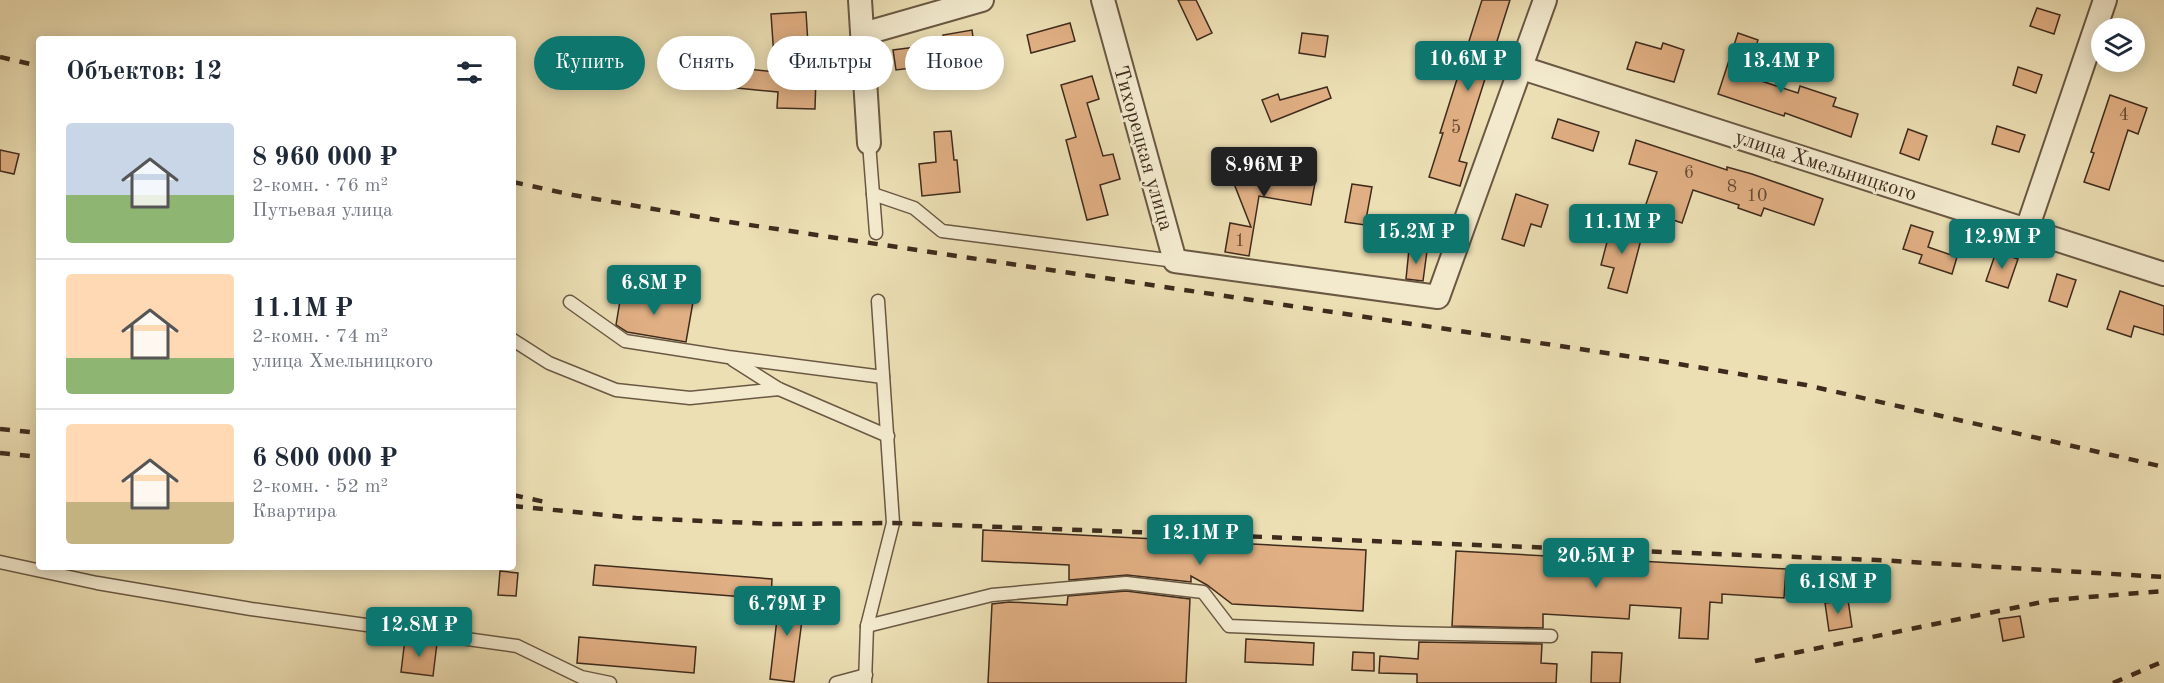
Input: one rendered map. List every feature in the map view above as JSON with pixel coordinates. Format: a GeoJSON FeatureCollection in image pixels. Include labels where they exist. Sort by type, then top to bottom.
{"type":"FeatureCollection","features":[{"type":"Feature","properties":{"kind":"street"},"geometry":{"type":"LineString","coordinates":[[860,0],[864,34],[869,143]]}},
{"type":"Feature","properties":{"kind":"street"},"geometry":{"type":"LineString","coordinates":[[864,34],[982,0]]}},
{"type":"Feature","properties":{"kind":"street","name":"Тихорецкая улица"},"geometry":{"type":"LineString","coordinates":[[1103,0],[1175,261]]}},
{"type":"Feature","properties":{"kind":"street"},"geometry":{"type":"LineString","coordinates":[[1175,261],[1438,297],[1545,0]]}},
{"type":"Feature","properties":{"kind":"street"},"geometry":{"type":"LineString","coordinates":[[2027,229],[2105,0]]}},
{"type":"Feature","properties":{"kind":"street","name":"улица Хмельницкого"},"geometry":{"type":"LineString","coordinates":[[1522,68],[2164,274]]}},
{"type":"Feature","properties":{"kind":"lane"},"geometry":{"type":"LineString","coordinates":[[869,143],[876,233]]}},
{"type":"Feature","properties":{"kind":"lane"},"geometry":{"type":"LineString","coordinates":[[873,194],[914,208],[942,231],[1175,261]]}},
{"type":"Feature","properties":{"kind":"lane"},"geometry":{"type":"LineString","coordinates":[[570,302],[625,341],[883,377]]}},
{"type":"Feature","properties":{"kind":"lane"},"geometry":{"type":"LineString","coordinates":[[836,683],[866,679],[867,626],[893,523],[878,302]]}},
{"type":"Feature","properties":{"kind":"lane"},"geometry":{"type":"LineString","coordinates":[[516,342],[549,363],[616,390],[690,398],[778,389]]}},
{"type":"Feature","properties":{"kind":"lane"},"geometry":{"type":"LineString","coordinates":[[728,357],[778,389],[888,436]]}},
{"type":"Feature","properties":{"kind":"lane"},"geometry":{"type":"LineString","coordinates":[[0,562],[36,570]]}},
{"type":"Feature","properties":{"kind":"lane"},"geometry":{"type":"LineString","coordinates":[[37,570],[97,583],[251,609],[517,646],[581,677],[610,683]]}},
{"type":"Feature","properties":{"kind":"lane"},"geometry":{"type":"LineString","coordinates":[[867,626],[992,595],[1126,583],[1203,592],[1229,626],[1551,636]]}},
{"type":"Feature","properties":{"kind":"building"},"geometry":{"type":"Polygon","coordinates":[[[1178,0],[1196,0],[1212,33],[1197,40],[1178,0]]]}},
{"type":"Feature","properties":{"kind":"building"},"geometry":{"type":"Polygon","coordinates":[[[1482,0],[1510,0],[1459,161],[1467,163],[1460,186],[1429,177],[1443,133],[1440,133],[1482,0]]]}},
{"type":"Feature","properties":{"kind":"building"},"geometry":{"type":"Polygon","coordinates":[[[2037,8],[2060,15],[2054,34],[2030,26],[2037,8]]]}},
{"type":"Feature","properties":{"kind":"building"},"geometry":{"type":"Polygon","coordinates":[[[806,12],[808,36],[773,36],[771,14],[806,12]]]}},
{"type":"Feature","properties":{"kind":"building"},"geometry":{"type":"Polygon","coordinates":[[[1070,23],[1075,41],[1031,53],[1027,35],[1070,23]]]}},
{"type":"Feature","properties":{"kind":"building"},"geometry":{"type":"Polygon","coordinates":[[[972,30],[973,36],[943,36],[972,30]]]}},
{"type":"Feature","properties":{"kind":"building"},"geometry":{"type":"Polygon","coordinates":[[[1302,33],[1328,36],[1325,57],[1299,53],[1302,33]]]}},
{"type":"Feature","properties":{"kind":"building"},"geometry":{"type":"Polygon","coordinates":[[[1738,33],[1758,40],[1746,76],[1798,93],[1800,86],[1836,98],[1833,106],[1858,114],[1851,137],[1785,113],[1784,116],[1718,94],[1738,33]]]}},
{"type":"Feature","properties":{"kind":"building"},"geometry":{"type":"Polygon","coordinates":[[[1636,42],[1661,49],[1663,43],[1684,50],[1674,82],[1627,69],[1636,42]]]}},
{"type":"Feature","properties":{"kind":"building"},"geometry":{"type":"Polygon","coordinates":[[[905,48],[905,69],[896,70],[893,50],[905,48]]]}},
{"type":"Feature","properties":{"kind":"building"},"geometry":{"type":"Polygon","coordinates":[[[2018,67],[2042,75],[2036,93],[2013,85],[2018,67]]]}},
{"type":"Feature","properties":{"kind":"building"},"geometry":{"type":"Polygon","coordinates":[[[755,70],[767,71],[767,90],[816,90],[815,109],[777,108],[778,92],[755,90],[755,70]]]}},
{"type":"Feature","properties":{"kind":"building"},"geometry":{"type":"Polygon","coordinates":[[[1092,76],[1099,99],[1087,103],[1103,156],[1113,154],[1120,179],[1100,185],[1108,215],[1087,220],[1066,140],[1076,137],[1061,85],[1092,76]]]}},
{"type":"Feature","properties":{"kind":"building"},"geometry":{"type":"Polygon","coordinates":[[[1327,87],[1331,98],[1271,122],[1262,100],[1278,94],[1280,100],[1327,87]]]}},
{"type":"Feature","properties":{"kind":"building"},"geometry":{"type":"Polygon","coordinates":[[[2110,95],[2147,108],[2138,134],[2128,130],[2109,190],[2084,182],[2094,153],[2091,152],[2110,95]]]}},
{"type":"Feature","properties":{"kind":"building"},"geometry":{"type":"Polygon","coordinates":[[[1558,119],[1599,132],[1593,151],[1552,138],[1558,119]]]}},
{"type":"Feature","properties":{"kind":"building"},"geometry":{"type":"Polygon","coordinates":[[[1997,126],[2025,135],[2019,152],[1992,144],[1997,126]]]}},
{"type":"Feature","properties":{"kind":"building"},"geometry":{"type":"Polygon","coordinates":[[[1908,129],[1927,136],[1919,160],[1900,153],[1908,129]]]}},
{"type":"Feature","properties":{"kind":"building"},"geometry":{"type":"Polygon","coordinates":[[[951,131],[960,192],[922,196],[919,164],[936,162],[934,132],[951,131]]]}},
{"type":"Feature","properties":{"kind":"building"},"geometry":{"type":"Polygon","coordinates":[[[1636,140],[1727,170],[1727,167],[1752,174],[1823,199],[1814,225],[1764,208],[1761,216],[1738,208],[1739,205],[1693,190],[1682,223],[1644,210],[1657,172],[1629,164],[1636,140]]]}},
{"type":"Feature","properties":{"kind":"building"},"geometry":{"type":"Polygon","coordinates":[[[0,150],[19,154],[14,174],[0,171],[0,150]]]}},
{"type":"Feature","properties":{"kind":"building"},"geometry":{"type":"Polygon","coordinates":[[[1232,163],[1316,177],[1311,205],[1259,196],[1249,256],[1225,252],[1230,223],[1251,227],[1231,176],[1237,173],[1232,163]]]}},
{"type":"Feature","properties":{"kind":"building"},"geometry":{"type":"Polygon","coordinates":[[[1352,184],[1372,187],[1365,225],[1345,222],[1352,184]]]}},
{"type":"Feature","properties":{"kind":"building"},"geometry":{"type":"Polygon","coordinates":[[[1516,194],[1548,205],[1541,227],[1531,224],[1524,246],[1502,239],[1516,194]]]}},
{"type":"Feature","properties":{"kind":"building"},"geometry":{"type":"Polygon","coordinates":[[[1612,223],[1643,232],[1627,293],[1608,288],[1614,268],[1601,265],[1612,223]]]}},
{"type":"Feature","properties":{"kind":"building"},"geometry":{"type":"Polygon","coordinates":[[[1911,225],[1933,232],[1928,247],[1957,257],[1952,274],[1919,263],[1922,255],[1903,249],[1911,225]]]}},
{"type":"Feature","properties":{"kind":"building"},"geometry":{"type":"Polygon","coordinates":[[[1409,249],[1427,251],[1423,281],[1406,279],[1409,249]]]}},
{"type":"Feature","properties":{"kind":"building"},"geometry":{"type":"Polygon","coordinates":[[[1996,252],[2018,259],[2008,288],[1986,281],[1996,252]]]}},
{"type":"Feature","properties":{"kind":"building"},"geometry":{"type":"Polygon","coordinates":[[[2057,274],[2076,280],[2067,307],[2049,301],[2057,274]]]}},
{"type":"Feature","properties":{"kind":"building"},"geometry":{"type":"Polygon","coordinates":[[[622,289],[693,302],[686,342],[627,332],[616,325],[622,289]]]}},
{"type":"Feature","properties":{"kind":"building"},"geometry":{"type":"Polygon","coordinates":[[[2120,291],[2164,306],[2164,335],[2134,326],[2131,337],[2107,329],[2120,291]]]}},
{"type":"Feature","properties":{"kind":"building"},"geometry":{"type":"Polygon","coordinates":[[[983,530],[1366,550],[1363,611],[1232,604],[1191,576],[1191,582],[1127,575],[1069,580],[1069,565],[982,561],[983,530]]]}},
{"type":"Feature","properties":{"kind":"building"},"geometry":{"type":"Polygon","coordinates":[[[1456,551],[1786,569],[1784,598],[1722,594],[1722,603],[1710,602],[1708,639],[1679,638],[1681,608],[1630,605],[1629,619],[1543,614],[1543,628],[1452,626],[1456,551]]]}},
{"type":"Feature","properties":{"kind":"building"},"geometry":{"type":"Polygon","coordinates":[[[595,565],[772,579],[771,599],[593,585],[595,565]]]}},
{"type":"Feature","properties":{"kind":"building"},"geometry":{"type":"Polygon","coordinates":[[[500,571],[518,573],[516,596],[498,595],[500,571]]]}},
{"type":"Feature","properties":{"kind":"building"},"geometry":{"type":"Polygon","coordinates":[[[1126,591],[1190,599],[1186,683],[988,683],[992,604],[1009,602],[1067,605],[1068,596],[1126,591]]]}},
{"type":"Feature","properties":{"kind":"building"},"geometry":{"type":"Polygon","coordinates":[[[780,593],[805,597],[794,682],[770,679],[780,593]]]}},
{"type":"Feature","properties":{"kind":"building"},"geometry":{"type":"Polygon","coordinates":[[[1848,600],[1852,627],[1829,631],[1825,603],[1848,600]]]}},
{"type":"Feature","properties":{"kind":"building"},"geometry":{"type":"Polygon","coordinates":[[[2020,616],[2024,637],[2003,641],[1999,619],[2020,616]]]}},
{"type":"Feature","properties":{"kind":"building"},"geometry":{"type":"Polygon","coordinates":[[[579,637],[696,647],[694,673],[577,663],[579,637]]]}},
{"type":"Feature","properties":{"kind":"building"},"geometry":{"type":"Polygon","coordinates":[[[405,639],[437,643],[433,676],[401,672],[405,639]]]}},
{"type":"Feature","properties":{"kind":"building"},"geometry":{"type":"Polygon","coordinates":[[[1246,639],[1314,643],[1313,665],[1245,662],[1246,639]]]}},
{"type":"Feature","properties":{"kind":"building"},"geometry":{"type":"Polygon","coordinates":[[[1419,642],[1542,644],[1541,663],[1557,664],[1556,683],[1417,683],[1417,674],[1379,673],[1380,656],[1418,659],[1419,642]]]}},
{"type":"Feature","properties":{"kind":"building"},"geometry":{"type":"Polygon","coordinates":[[[1353,652],[1374,653],[1374,671],[1352,670],[1353,652]]]}},
{"type":"Feature","properties":{"kind":"building"},"geometry":{"type":"Polygon","coordinates":[[[1592,652],[1622,653],[1620,683],[1591,683],[1592,652]]]}},
{"type":"Feature","properties":{"kind":"railway"},"geometry":{"type":"LineString","coordinates":[[0,57],[36,65]]}},
{"type":"Feature","properties":{"kind":"railway"},"geometry":{"type":"LineString","coordinates":[[516,183],[723,221],[1660,361],[1806,385],[2164,467]]}},
{"type":"Feature","properties":{"kind":"railway"},"geometry":{"type":"LineString","coordinates":[[0,429],[36,433]]}},
{"type":"Feature","properties":{"kind":"railway"},"geometry":{"type":"LineString","coordinates":[[0,453],[36,457]]}},
{"type":"Feature","properties":{"kind":"railway"},"geometry":{"type":"LineString","coordinates":[[516,496],[545,502]]}},
{"type":"Feature","properties":{"kind":"railway"},"geometry":{"type":"LineString","coordinates":[[516,506],[636,518],[774,524],[893,523],[1877,560],[2164,577]]}},
{"type":"Feature","properties":{"kind":"railway"},"geometry":{"type":"LineString","coordinates":[[1755,661],[2052,600],[2164,591]]}},
{"type":"Feature","properties":{"kind":"railway"},"geometry":{"type":"LineString","coordinates":[[2113,683],[2164,661]]}}]}
